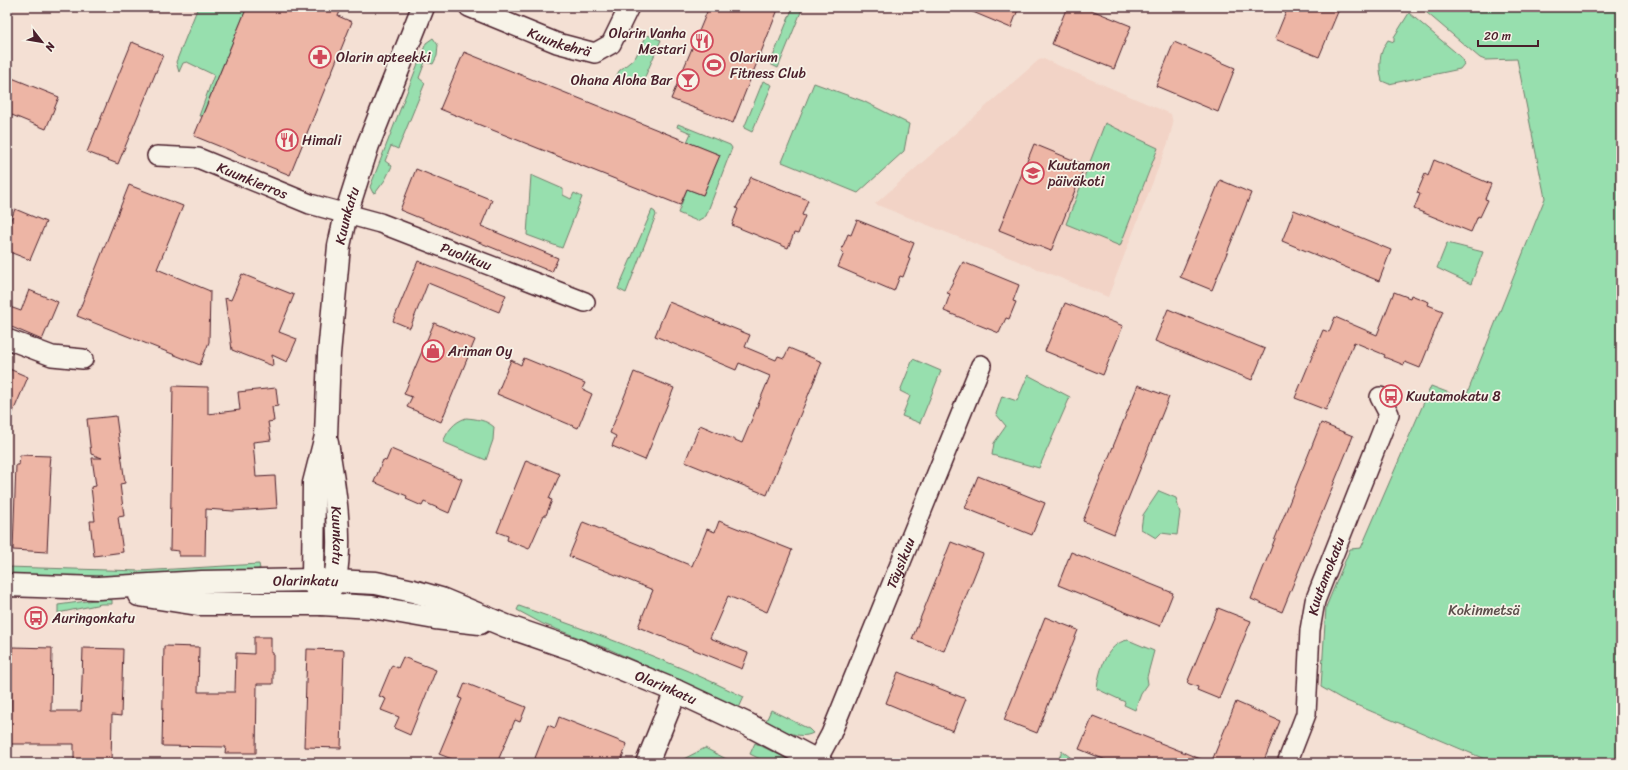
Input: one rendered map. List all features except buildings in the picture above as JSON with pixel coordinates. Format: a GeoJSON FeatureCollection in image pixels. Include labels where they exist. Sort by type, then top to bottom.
{"type":"FeatureCollection","features":[{"type":"Feature","properties":{"kind":"main road","name":"Kuunkatu"},"geometry":{"type":"LineString","coordinates":[[322,604],[335,580],[337,544],[334,486],[326,436],[329,354],[339,246],[346,214],[368,145],[423,7]]}},
{"type":"Feature","properties":{"kind":"main road","name":"Kuunkatu"},"geometry":{"type":"LineString","coordinates":[[322,604],[313,580],[314,483],[326,436]]}},
{"type":"Feature","properties":{"kind":"main road","name":"Olarinkatu"},"geometry":{"type":"LineString","coordinates":[[7,585],[98,588],[202,582],[335,580],[376,583],[414,591],[441,599],[506,626],[576,650],[676,692],[748,724],[819,762]]}},
{"type":"Feature","properties":{"kind":"main road","name":"Olarinkatu"},"geometry":{"type":"LineString","coordinates":[[98,588],[198,604],[322,604],[372,607],[435,618],[506,626]]}},
{"type":"Feature","properties":{"kind":"main road"},"geometry":{"type":"LineString","coordinates":[[647,763],[676,692]]}},
{"type":"Feature","properties":{"kind":"street","name":"Kuunkehrä"},"geometry":{"type":"LineString","coordinates":[[469,7],[557,43],[595,53],[611,44],[629,7]]}},
{"type":"Feature","properties":{"kind":"street","name":"Kuunkierros"},"geometry":{"type":"LineString","coordinates":[[157,156],[198,158],[310,204],[346,214]]}},
{"type":"Feature","properties":{"kind":"street","name":"Puolikuu"},"geometry":{"type":"LineString","coordinates":[[346,214],[380,223],[585,302]]}},
{"type":"Feature","properties":{"kind":"street"},"geometry":{"type":"LineString","coordinates":[[7,339],[52,356],[84,359]]}},
{"type":"Feature","properties":{"kind":"street","name":"Täysikuu"},"geometry":{"type":"LineString","coordinates":[[819,762],[981,364]]}},
{"type":"Feature","properties":{"kind":"street","name":"Kuutamokatu"},"geometry":{"type":"LineString","coordinates":[[1287,763],[1306,714],[1310,630],[1315,601],[1388,414],[1380,397]]}},
{"type":"Feature","properties":{"kind":"shaded area","name":"Kuutamon päiväkoti"},"geometry":{"type":"Polygon","coordinates":[[[1041,58],[1171,114],[1173,124],[1168,143],[1108,297],[875,204],[1041,58]]]}},
{"type":"Feature","properties":{"kind":"green space"},"geometry":{"type":"Polygon","coordinates":[[[198,7],[247,7],[202,116],[199,116],[214,75],[187,62],[183,63],[179,72],[176,62],[198,7]]]}},
{"type":"Feature","properties":{"kind":"green space"},"geometry":{"type":"Polygon","coordinates":[[[793,7],[803,7],[778,68],[770,64],[793,7]]]}},
{"type":"Feature","properties":{"kind":"green space","name":"Kokinmetsä"},"geometry":{"type":"Polygon","coordinates":[[[1420,7],[1621,7],[1621,763],[1494,763],[1342,699],[1321,687],[1326,607],[1350,549],[1361,548],[1431,386],[1465,399],[1545,198],[1517,59],[1485,60],[1480,58],[1420,7]]]}},
{"type":"Feature","properties":{"kind":"green space"},"geometry":{"type":"Polygon","coordinates":[[[1409,13],[1461,57],[1464,64],[1460,69],[1389,84],[1382,81],[1380,70],[1381,54],[1388,40],[1394,42],[1394,37],[1409,13]]]}},
{"type":"Feature","properties":{"kind":"green space"},"geometry":{"type":"Polygon","coordinates":[[[647,35],[661,40],[641,86],[616,77],[619,71],[635,58],[647,35]]]}},
{"type":"Feature","properties":{"kind":"green space"},"geometry":{"type":"Polygon","coordinates":[[[433,38],[438,45],[437,56],[433,64],[425,62],[419,78],[425,83],[398,149],[391,146],[385,161],[392,166],[385,180],[376,192],[373,193],[370,187],[426,43],[433,38]]]}},
{"type":"Feature","properties":{"kind":"green space"},"geometry":{"type":"Polygon","coordinates":[[[763,81],[772,85],[752,132],[744,128],[763,81]]]}},
{"type":"Feature","properties":{"kind":"green space"},"geometry":{"type":"Polygon","coordinates":[[[814,83],[863,101],[909,124],[904,151],[858,193],[782,162],[814,83]]]}},
{"type":"Feature","properties":{"kind":"green space"},"geometry":{"type":"Polygon","coordinates":[[[1105,123],[1158,148],[1120,246],[1066,224],[1105,123]]]}},
{"type":"Feature","properties":{"kind":"green space"},"geometry":{"type":"Polygon","coordinates":[[[678,124],[730,145],[732,148],[706,216],[697,221],[678,213],[687,189],[703,195],[720,155],[687,142],[691,133],[677,127],[678,124]]]}},
{"type":"Feature","properties":{"kind":"green space"},"geometry":{"type":"Polygon","coordinates":[[[531,175],[563,189],[563,195],[571,199],[574,193],[582,197],[562,248],[527,235],[531,175]]]}},
{"type":"Feature","properties":{"kind":"green space"},"geometry":{"type":"Polygon","coordinates":[[[652,210],[656,215],[626,293],[618,289],[652,210]]]}},
{"type":"Feature","properties":{"kind":"green space"},"geometry":{"type":"Polygon","coordinates":[[[1447,243],[1483,252],[1471,284],[1437,268],[1447,243]]]}},
{"type":"Feature","properties":{"kind":"green space"},"geometry":{"type":"Polygon","coordinates":[[[913,359],[941,371],[920,423],[902,416],[910,396],[900,391],[913,359]]]}},
{"type":"Feature","properties":{"kind":"green space"},"geometry":{"type":"Polygon","coordinates":[[[1028,375],[1070,397],[1039,468],[992,455],[994,443],[1006,426],[996,414],[1002,396],[1017,401],[1028,375]]]}},
{"type":"Feature","properties":{"kind":"green space"},"geometry":{"type":"Polygon","coordinates":[[[466,418],[485,421],[494,427],[493,440],[486,460],[443,442],[452,427],[466,418]]]}},
{"type":"Feature","properties":{"kind":"green space"},"geometry":{"type":"Polygon","coordinates":[[[1159,491],[1176,498],[1180,513],[1177,535],[1161,533],[1156,538],[1141,529],[1143,515],[1159,491]]]}},
{"type":"Feature","properties":{"kind":"green space"},"geometry":{"type":"Polygon","coordinates":[[[259,564],[260,569],[244,571],[100,578],[7,574],[7,567],[140,571],[259,564]]]}},
{"type":"Feature","properties":{"kind":"green space"},"geometry":{"type":"Polygon","coordinates":[[[101,599],[112,600],[112,604],[101,604],[58,613],[58,605],[101,599]]]}},
{"type":"Feature","properties":{"kind":"green space"},"geometry":{"type":"Polygon","coordinates":[[[519,606],[633,648],[689,671],[744,697],[739,708],[611,650],[543,624],[517,610],[519,606]]]}},
{"type":"Feature","properties":{"kind":"green space"},"geometry":{"type":"Polygon","coordinates":[[[1128,640],[1154,651],[1147,677],[1148,684],[1141,694],[1135,710],[1124,705],[1125,702],[1097,689],[1105,658],[1115,646],[1128,640]]]}},
{"type":"Feature","properties":{"kind":"green space"},"geometry":{"type":"Polygon","coordinates":[[[771,710],[809,729],[813,733],[807,735],[795,735],[766,721],[771,710]]]}},
{"type":"Feature","properties":{"kind":"green space"},"geometry":{"type":"Polygon","coordinates":[[[755,743],[796,763],[768,763],[750,754],[755,743]]]}},
{"type":"Feature","properties":{"kind":"green space"},"geometry":{"type":"Polygon","coordinates":[[[705,748],[734,763],[676,763],[705,748]]]}},
{"type":"Feature","properties":{"kind":"green space"},"geometry":{"type":"Polygon","coordinates":[[[1062,751],[1078,763],[1057,763],[1062,751]]]}},
{"type":"Feature","properties":{"kind":"place","name":"Olarin Vanha Mestari"},"geometry":{"type":"Point","coordinates":[702,41]}},
{"type":"Feature","properties":{"kind":"place","name":"Olarin apteekki"},"geometry":{"type":"Point","coordinates":[320,57]}},
{"type":"Feature","properties":{"kind":"place","name":"Olarium Fitness Club"},"geometry":{"type":"Point","coordinates":[714,65]}},
{"type":"Feature","properties":{"kind":"place","name":"Ohana Aloha Bar"},"geometry":{"type":"Point","coordinates":[688,80]}},
{"type":"Feature","properties":{"kind":"place","name":"Himali"},"geometry":{"type":"Point","coordinates":[287,140]}},
{"type":"Feature","properties":{"kind":"place","name":"Kuutamon päiväkoti"},"geometry":{"type":"Point","coordinates":[1033,173]}},
{"type":"Feature","properties":{"kind":"place","name":"Ariman Oy"},"geometry":{"type":"Point","coordinates":[433,351]}},
{"type":"Feature","properties":{"kind":"place","name":"Kuutamokatu 8"},"geometry":{"type":"Point","coordinates":[1391,396]}},
{"type":"Feature","properties":{"kind":"place","name":"Auringonkatu"},"geometry":{"type":"Point","coordinates":[36,618]}}]}
